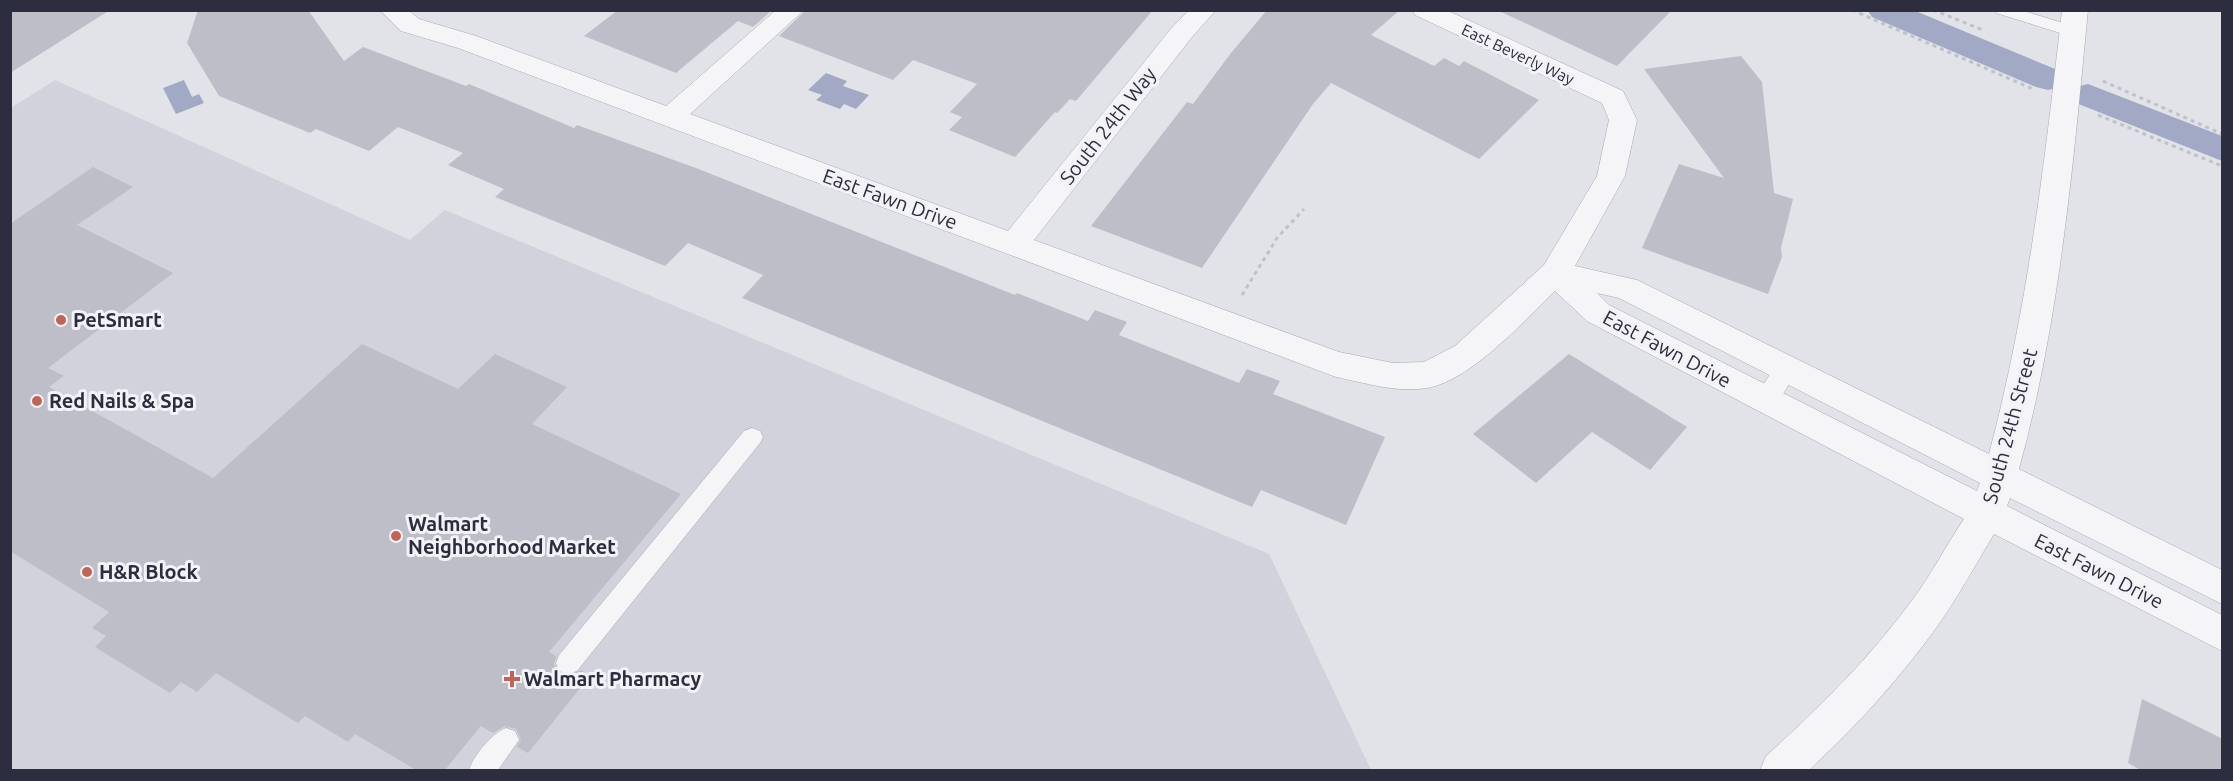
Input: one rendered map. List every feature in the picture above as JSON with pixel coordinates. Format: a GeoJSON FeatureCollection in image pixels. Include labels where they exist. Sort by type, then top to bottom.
{"type":"FeatureCollection","features":[{"type":"Feature","properties":{"kind":"street","name":"East Fawn Drive"},"geometry":{"type":"LineString","coordinates":[[392,10],[410,25],[467,42],[1336,364],[1394,376],[1428,375],[1466,355],[1555,273],[1611,176],[1623,120],[1613,97]]}},
{"type":"Feature","properties":{"kind":"street"},"geometry":{"type":"LineString","coordinates":[[670,117],[792,10]]}},
{"type":"Feature","properties":{"kind":"street","name":"South 24th Way"},"geometry":{"type":"LineString","coordinates":[[1014,244],[1183,31],[1204,10]]}},
{"type":"Feature","properties":{"kind":"street","name":"East Beverly Way"},"geometry":{"type":"LineString","coordinates":[[1424,10],[1613,97]]}},
{"type":"Feature","properties":{"kind":"street","name":"South 24th Street"},"geometry":{"type":"LineString","coordinates":[[1780,771],[1855,698],[1904,640],[1934,599],[1986,514],[1999,476],[2032,345],[2053,211],[2074,21]]}},
{"type":"Feature","properties":{"kind":"street","name":"East Fawn Drive"},"geometry":{"type":"LineString","coordinates":[[1555,273],[1626,288],[2223,588]]}},
{"type":"Feature","properties":{"kind":"street","name":"East Fawn Drive"},"geometry":{"type":"LineString","coordinates":[[1555,273],[1598,313],[2223,634]]}},
{"type":"Feature","properties":{"kind":"lane"},"geometry":{"type":"LineString","coordinates":[[2002,10],[2074,21]]}},
{"type":"Feature","properties":{"kind":"lane"},"geometry":{"type":"LineString","coordinates":[[1766,400],[1787,368]]}},
{"type":"Feature","properties":{"kind":"lane"},"geometry":{"type":"LineString","coordinates":[[568,663],[752,438]]}},
{"type":"Feature","properties":{"kind":"lane"},"geometry":{"type":"LineString","coordinates":[[482,771],[506,740]]}},
{"type":"Feature","properties":{"kind":"path"},"geometry":{"type":"LineString","coordinates":[[1238,301],[1276,238],[1304,209]]}},
{"type":"Feature","properties":{"kind":"shaded area"},"geometry":{"type":"Polygon","coordinates":[[[55,80],[410,240],[445,210],[1269,554],[1371,770],[11,770],[11,108],[55,80]]]}},
{"type":"Feature","properties":{"kind":"water"},"geometry":{"type":"Polygon","coordinates":[[[826,73],[847,81],[843,86],[869,95],[856,109],[844,104],[840,109],[816,100],[822,95],[808,90],[826,73]]]}},
{"type":"Feature","properties":{"kind":"water"},"geometry":{"type":"Polygon","coordinates":[[[184,80],[192,97],[199,94],[204,103],[176,114],[163,88],[184,80]]]}},
{"type":"Feature","properties":{"kind":"building"},"geometry":{"type":"Polygon","coordinates":[[[10,10],[110,10],[10,73],[10,10]]]}},
{"type":"Feature","properties":{"kind":"building"},"geometry":{"type":"Polygon","coordinates":[[[198,10],[308,10],[344,61],[363,47],[466,86],[469,84],[574,128],[577,125],[696,168],[1015,295],[1017,293],[1088,321],[1095,310],[1127,322],[1119,335],[1239,383],[1247,369],[1280,381],[1273,394],[1385,437],[1346,525],[1261,490],[1252,507],[742,298],[763,275],[688,243],[665,266],[495,197],[504,189],[448,165],[463,153],[398,127],[369,151],[316,129],[310,133],[219,96],[187,43],[198,10]]]}},
{"type":"Feature","properties":{"kind":"building"},"geometry":{"type":"Polygon","coordinates":[[[618,10],[772,10],[753,27],[738,21],[676,73],[584,36],[618,10]]]}},
{"type":"Feature","properties":{"kind":"building"},"geometry":{"type":"Polygon","coordinates":[[[806,10],[1153,10],[1076,101],[1070,99],[1057,113],[1055,112],[1015,157],[949,130],[962,117],[950,112],[977,84],[913,60],[893,80],[779,36],[806,10]]]}},
{"type":"Feature","properties":{"kind":"building"},"geometry":{"type":"Polygon","coordinates":[[[1267,10],[1400,10],[1371,35],[1434,66],[1444,58],[1459,66],[1464,61],[1539,100],[1479,159],[1331,83],[1313,104],[1202,268],[1091,226],[1187,102],[1193,104],[1267,10]]]}},
{"type":"Feature","properties":{"kind":"building"},"geometry":{"type":"Polygon","coordinates":[[[1497,10],[1672,10],[1617,66],[1497,10]]]}},
{"type":"Feature","properties":{"kind":"building"},"geometry":{"type":"Polygon","coordinates":[[[1741,56],[1762,82],[1774,193],[1793,199],[1781,248],[1782,257],[1768,294],[1642,248],[1679,164],[1724,178],[1644,69],[1741,56]]]}},
{"type":"Feature","properties":{"kind":"building","name":"Walmart Neighborhood Market"},"geometry":{"type":"Polygon","coordinates":[[[93,167],[133,187],[77,225],[173,273],[48,368],[64,376],[49,387],[213,478],[362,344],[458,389],[495,354],[567,387],[532,424],[681,494],[549,652],[556,656],[554,664],[558,673],[569,676],[581,670],[590,676],[528,753],[517,747],[521,739],[516,729],[505,726],[493,733],[481,726],[444,771],[418,771],[355,734],[348,742],[305,716],[298,723],[216,673],[197,692],[181,682],[170,693],[95,647],[106,636],[92,628],[109,612],[10,551],[10,224],[93,167]]]}},
{"type":"Feature","properties":{"kind":"building"},"geometry":{"type":"Polygon","coordinates":[[[1569,354],[1687,427],[1650,470],[1592,432],[1536,483],[1473,434],[1569,354]]]}},
{"type":"Feature","properties":{"kind":"building"},"geometry":{"type":"Polygon","coordinates":[[[2142,699],[2223,739],[2223,771],[2142,771],[2128,763],[2142,699]]]}},
{"type":"Feature","properties":{"kind":"waterway"},"geometry":{"type":"LineString","coordinates":[[1883,10],[2048,79]]}},
{"type":"Feature","properties":{"kind":"waterway"},"geometry":{"type":"LineString","coordinates":[[2088,95],[2222,149]]}},
{"type":"Feature","properties":{"kind":"place","name":"PetSmart"},"geometry":{"type":"Point","coordinates":[61,320]}},
{"type":"Feature","properties":{"kind":"place","name":"Red Nails & Spa"},"geometry":{"type":"Point","coordinates":[37,401]}},
{"type":"Feature","properties":{"kind":"place","name":"Walmart Neighborhood Market"},"geometry":{"type":"Point","coordinates":[396,536]}},
{"type":"Feature","properties":{"kind":"place","name":"H&R Block"},"geometry":{"type":"Point","coordinates":[87,572]}},
{"type":"Feature","properties":{"kind":"place","name":"Walmart Pharmacy"},"geometry":{"type":"Point","coordinates":[512,679]}}]}
